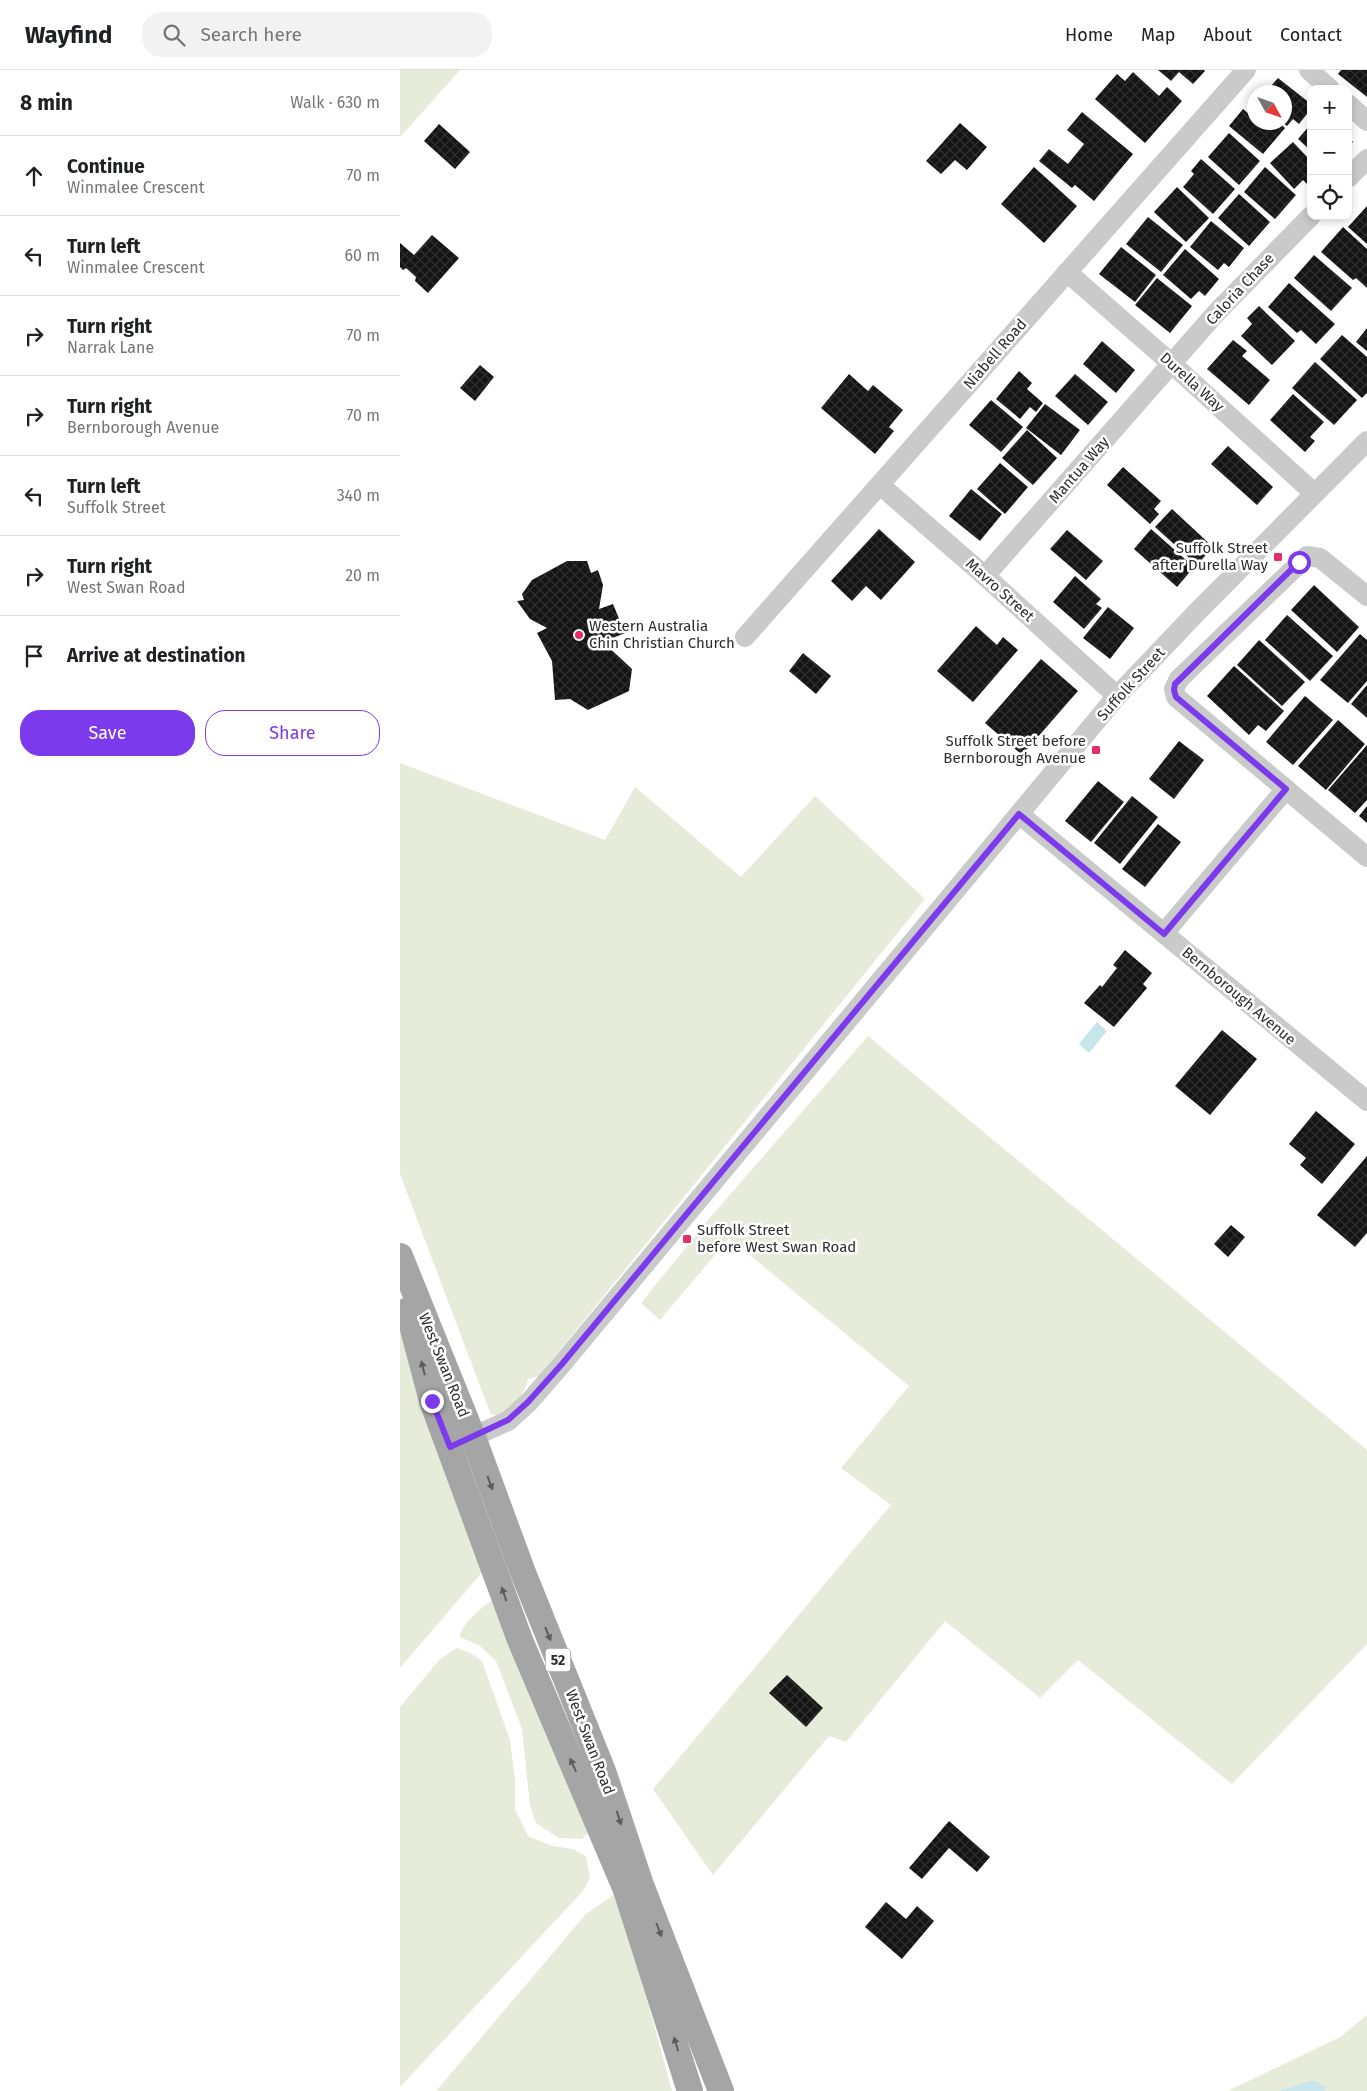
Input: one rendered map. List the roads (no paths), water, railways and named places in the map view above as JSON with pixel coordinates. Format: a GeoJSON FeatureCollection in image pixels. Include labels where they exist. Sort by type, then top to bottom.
{"type":"FeatureCollection","features":[{"type":"Feature","properties":{"kind":"main road","name":"West Swan Road"},"geometry":{"type":"LineString","coordinates":[[400,1256],[462,1442],[520,1640],[626,1890],[690,2091]]}},
{"type":"Feature","properties":{"kind":"main road","name":"West Swan Road"},"geometry":{"type":"LineString","coordinates":[[400,1282],[432,1401],[462,1442],[522,1570],[603,1771],[641,1885],[721,2091]]}},
{"type":"Feature","properties":{"kind":"street","name":"Niabell Road"},"geometry":{"type":"LineString","coordinates":[[745,637],[1246,70]]}},
{"type":"Feature","properties":{"kind":"street"},"geometry":{"type":"LineString","coordinates":[[1309,70],[1326,85]]}},
{"type":"Feature","properties":{"kind":"street"},"geometry":{"type":"LineString","coordinates":[[1352,108],[1367,121]]}},
{"type":"Feature","properties":{"kind":"street"},"geometry":{"type":"LineString","coordinates":[[1351,175],[1367,159]]}},
{"type":"Feature","properties":{"kind":"street","name":"Caloria Chase"},"geometry":{"type":"LineString","coordinates":[[1172,364],[1237,291],[1307,220]]}},
{"type":"Feature","properties":{"kind":"street","name":"Durella Way"},"geometry":{"type":"LineString","coordinates":[[1067,272],[1314,493]]}},
{"type":"Feature","properties":{"kind":"street","name":"Mantua Way"},"geometry":{"type":"LineString","coordinates":[[986,576],[1172,364]]}},
{"type":"Feature","properties":{"kind":"street","name":"Suffolk Street"},"geometry":{"type":"LineString","coordinates":[[462,1442],[495,1428],[518,1412],[562,1364],[1118,696],[1198,610],[1367,441]]}},
{"type":"Feature","properties":{"kind":"street","name":"Mavro Street"},"geometry":{"type":"LineString","coordinates":[[880,485],[986,576],[1118,696]]}},
{"type":"Feature","properties":{"kind":"street"},"geometry":{"type":"LineString","coordinates":[[1367,596],[1320,558],[1307,556],[1175,684],[1174,690],[1176,697],[1367,857]]}},
{"type":"Feature","properties":{"kind":"street"},"geometry":{"type":"LineString","coordinates":[[1164,934],[1286,789]]}},
{"type":"Feature","properties":{"kind":"street","name":"Bernborough Avenue"},"geometry":{"type":"LineString","coordinates":[[1019,814],[1367,1101]]}},
{"type":"Feature","properties":{"kind":"water"},"geometry":{"type":"Polygon","coordinates":[[[1097,1022],[1107,1031],[1089,1053],[1079,1044],[1097,1022]]]}},
{"type":"Feature","properties":{"kind":"water"},"geometry":{"type":"Polygon","coordinates":[[[1314,2080],[1326,2088],[1324,2091],[1279,2091],[1314,2080]]]}},
{"type":"Feature","properties":{"kind":"place","name":"Suffolk Street after Durella Way"},"geometry":{"type":"Point","coordinates":[1278,557]}},
{"type":"Feature","properties":{"kind":"place","name":"Western Australia Chin Christian Church"},"geometry":{"type":"Point","coordinates":[579,635]}},
{"type":"Feature","properties":{"kind":"place","name":"Suffolk Street before Bernborough Avenue"},"geometry":{"type":"Point","coordinates":[1096,750]}},
{"type":"Feature","properties":{"kind":"place","name":"Suffolk Street before West Swan Road"},"geometry":{"type":"Point","coordinates":[687,1239]}}]}
